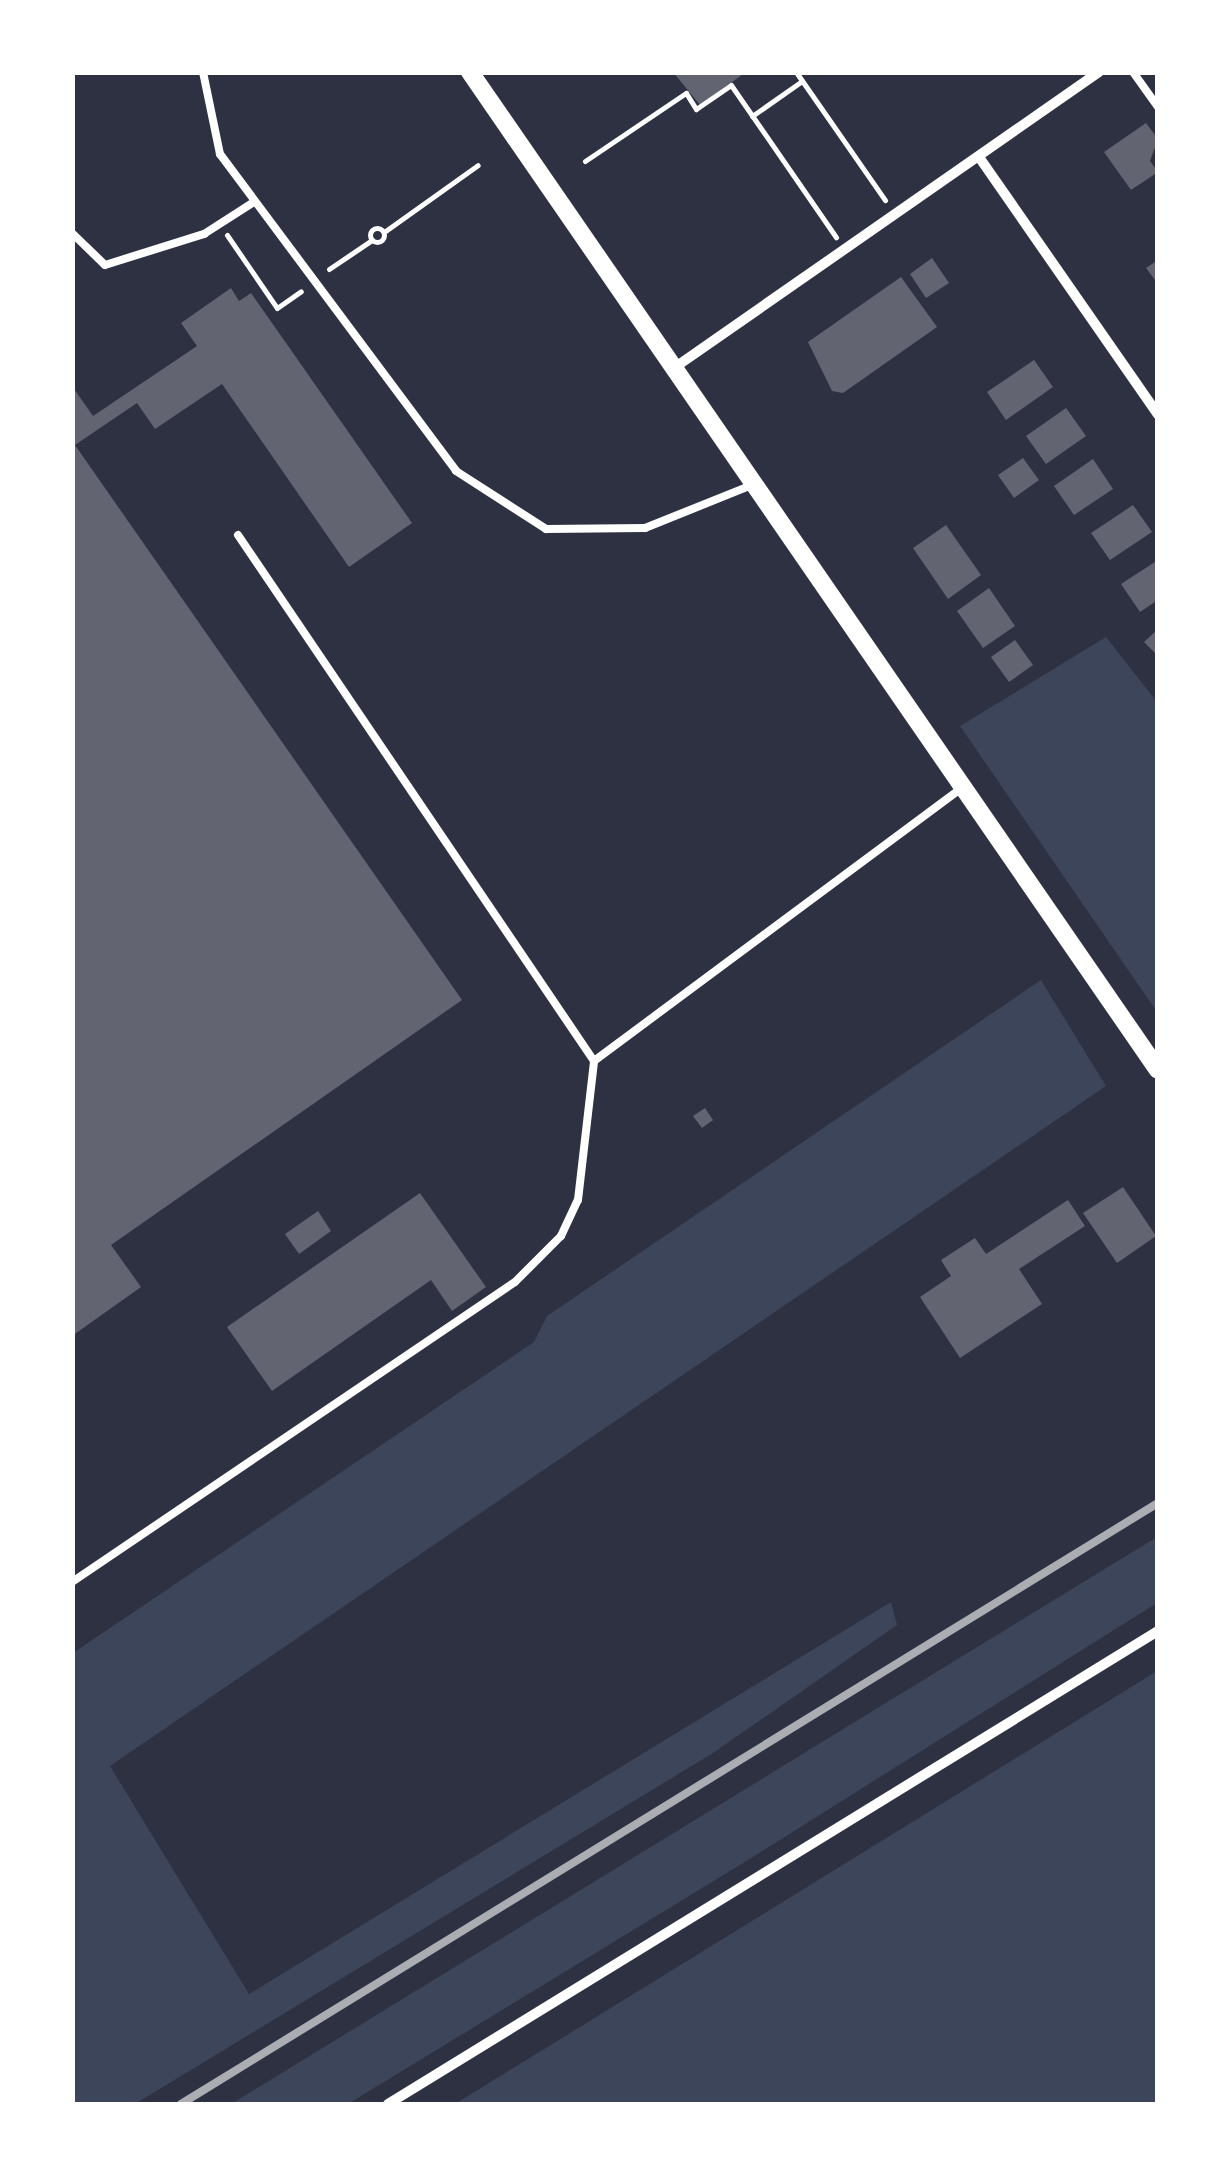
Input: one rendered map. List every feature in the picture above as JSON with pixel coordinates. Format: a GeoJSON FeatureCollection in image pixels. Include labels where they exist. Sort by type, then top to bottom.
{"type":"FeatureCollection","features":[{"type":"Feature","properties":{"kind":"street"},"geometry":{"type":"LineString","coordinates":[[470,72],[1158,1070]]}},
{"type":"Feature","properties":{"kind":"street"},"geometry":{"type":"LineString","coordinates":[[674,368],[1099,72]]}},
{"type":"Feature","properties":{"kind":"street"},"geometry":{"type":"LineString","coordinates":[[979,157],[1158,415]]}},
{"type":"Feature","properties":{"kind":"street"},"geometry":{"type":"LineString","coordinates":[[388,2104],[1158,1631]]}},
{"type":"Feature","properties":{"kind":"lane"},"geometry":{"type":"LineString","coordinates":[[202,72],[220,154],[456,472],[546,529],[646,528],[754,485]]}},
{"type":"Feature","properties":{"kind":"lane"},"geometry":{"type":"LineString","coordinates":[[1134,72],[1158,107]]}},
{"type":"Feature","properties":{"kind":"lane"},"geometry":{"type":"LineString","coordinates":[[72,233],[104,265],[220,224],[254,202]]}},
{"type":"Feature","properties":{"kind":"lane"},"geometry":{"type":"LineString","coordinates":[[72,1582],[516,1282],[561,1236],[578,1200],[594,1061],[238,535]]}},
{"type":"Feature","properties":{"kind":"lane"},"geometry":{"type":"LineString","coordinates":[[594,1061],[962,788]]}},
{"type":"Feature","properties":{"kind":"path"},"geometry":{"type":"LineString","coordinates":[[796,72],[895,214]]}},
{"type":"Feature","properties":{"kind":"path"},"geometry":{"type":"LineString","coordinates":[[752,116],[802,81]]}},
{"type":"Feature","properties":{"kind":"path"},"geometry":{"type":"LineString","coordinates":[[585,161],[686,93],[696,109],[731,85],[846,249]]}},
{"type":"Feature","properties":{"kind":"path"},"geometry":{"type":"LineString","coordinates":[[328,270],[478,165]]}},
{"type":"Feature","properties":{"kind":"path"},"geometry":{"type":"LineString","coordinates":[[220,224],[277,308],[313,282]]}},
{"type":"Feature","properties":{"kind":"path"},"geometry":{"type":"LineString","coordinates":[[372,240],[373,229],[384,232]]}},
{"type":"Feature","properties":{"kind":"shaded area"},"geometry":{"type":"Polygon","coordinates":[[[1106,637],[1157,702],[1157,1012],[960,726],[1106,637]]]}},
{"type":"Feature","properties":{"kind":"shaded area"},"geometry":{"type":"Polygon","coordinates":[[[1041,980],[1106,1086],[110,1766],[249,1994],[891,1602],[897,1625],[713,1753],[135,2104],[73,2104],[73,1653],[534,1342],[547,1316],[1041,980]]]}},
{"type":"Feature","properties":{"kind":"shaded area"},"geometry":{"type":"Polygon","coordinates":[[[1157,1537],[1157,1603],[748,1860],[348,2104],[231,2104],[1157,1537]]]}},
{"type":"Feature","properties":{"kind":"shaded area"},"geometry":{"type":"Polygon","coordinates":[[[1157,1671],[1157,2104],[455,2104],[1157,1671]]]}},
{"type":"Feature","properties":{"kind":"building"},"geometry":{"type":"Polygon","coordinates":[[[673,72],[746,72],[700,105],[673,72]]]}},
{"type":"Feature","properties":{"kind":"building"},"geometry":{"type":"Polygon","coordinates":[[[1146,123],[1158,139],[1150,161],[1158,172],[1131,190],[1104,152],[1146,123]]]}},
{"type":"Feature","properties":{"kind":"building"},"geometry":{"type":"Polygon","coordinates":[[[932,258],[949,283],[926,298],[910,274],[932,258]]]}},
{"type":"Feature","properties":{"kind":"building"},"geometry":{"type":"Polygon","coordinates":[[[1158,260],[1158,284],[1146,268],[1158,260]]]}},
{"type":"Feature","properties":{"kind":"building"},"geometry":{"type":"Polygon","coordinates":[[[901,277],[937,327],[843,393],[832,391],[808,342],[901,277]]]}},
{"type":"Feature","properties":{"kind":"building"},"geometry":{"type":"Polygon","coordinates":[[[231,288],[239,301],[251,293],[412,523],[349,567],[222,384],[155,429],[137,403],[75,445],[462,1000],[111,1245],[141,1287],[72,1336],[72,386],[93,416],[197,346],[181,323],[231,288]]]}},
{"type":"Feature","properties":{"kind":"building"},"geometry":{"type":"Polygon","coordinates":[[[1034,360],[1053,387],[1006,420],[987,392],[1034,360]]]}},
{"type":"Feature","properties":{"kind":"building"},"geometry":{"type":"Polygon","coordinates":[[[1066,408],[1086,436],[1046,464],[1026,436],[1066,408]]]}},
{"type":"Feature","properties":{"kind":"building"},"geometry":{"type":"Polygon","coordinates":[[[1023,458],[1039,480],[1014,498],[998,475],[1023,458]]]}},
{"type":"Feature","properties":{"kind":"building"},"geometry":{"type":"Polygon","coordinates":[[[1093,459],[1113,489],[1074,515],[1054,486],[1093,459]]]}},
{"type":"Feature","properties":{"kind":"building"},"geometry":{"type":"Polygon","coordinates":[[[1133,505],[1152,532],[1110,560],[1091,533],[1133,505]]]}},
{"type":"Feature","properties":{"kind":"building"},"geometry":{"type":"Polygon","coordinates":[[[946,525],[981,575],[948,599],[913,548],[946,525]]]}},
{"type":"Feature","properties":{"kind":"building"},"geometry":{"type":"Polygon","coordinates":[[[1158,560],[1158,600],[1140,612],[1121,584],[1158,560]]]}},
{"type":"Feature","properties":{"kind":"building"},"geometry":{"type":"Polygon","coordinates":[[[989,588],[1015,626],[983,648],[957,611],[989,588]]]}},
{"type":"Feature","properties":{"kind":"building"},"geometry":{"type":"Polygon","coordinates":[[[1158,629],[1158,656],[1144,642],[1158,629]]]}},
{"type":"Feature","properties":{"kind":"building"},"geometry":{"type":"Polygon","coordinates":[[[1015,640],[1033,665],[1009,682],[991,657],[1015,640]]]}},
{"type":"Feature","properties":{"kind":"building"},"geometry":{"type":"Polygon","coordinates":[[[705,1108],[713,1120],[702,1128],[693,1116],[705,1108]]]}},
{"type":"Feature","properties":{"kind":"building"},"geometry":{"type":"Polygon","coordinates":[[[1123,1187],[1156,1236],[1117,1263],[1083,1213],[1123,1187]]]}},
{"type":"Feature","properties":{"kind":"building"},"geometry":{"type":"Polygon","coordinates":[[[420,1193],[486,1287],[452,1311],[431,1280],[272,1391],[227,1327],[420,1193]]]}},
{"type":"Feature","properties":{"kind":"building"},"geometry":{"type":"Polygon","coordinates":[[[1068,1200],[1085,1226],[1019,1269],[1042,1304],[960,1358],[920,1297],[951,1276],[941,1260],[975,1238],[986,1254],[1068,1200]]]}},
{"type":"Feature","properties":{"kind":"building"},"geometry":{"type":"Polygon","coordinates":[[[318,1211],[331,1231],[299,1254],[285,1234],[318,1211]]]}},
{"type":"Feature","properties":{"kind":"railway"},"geometry":{"type":"LineString","coordinates":[[181,2104],[1158,1503]]}}]}
